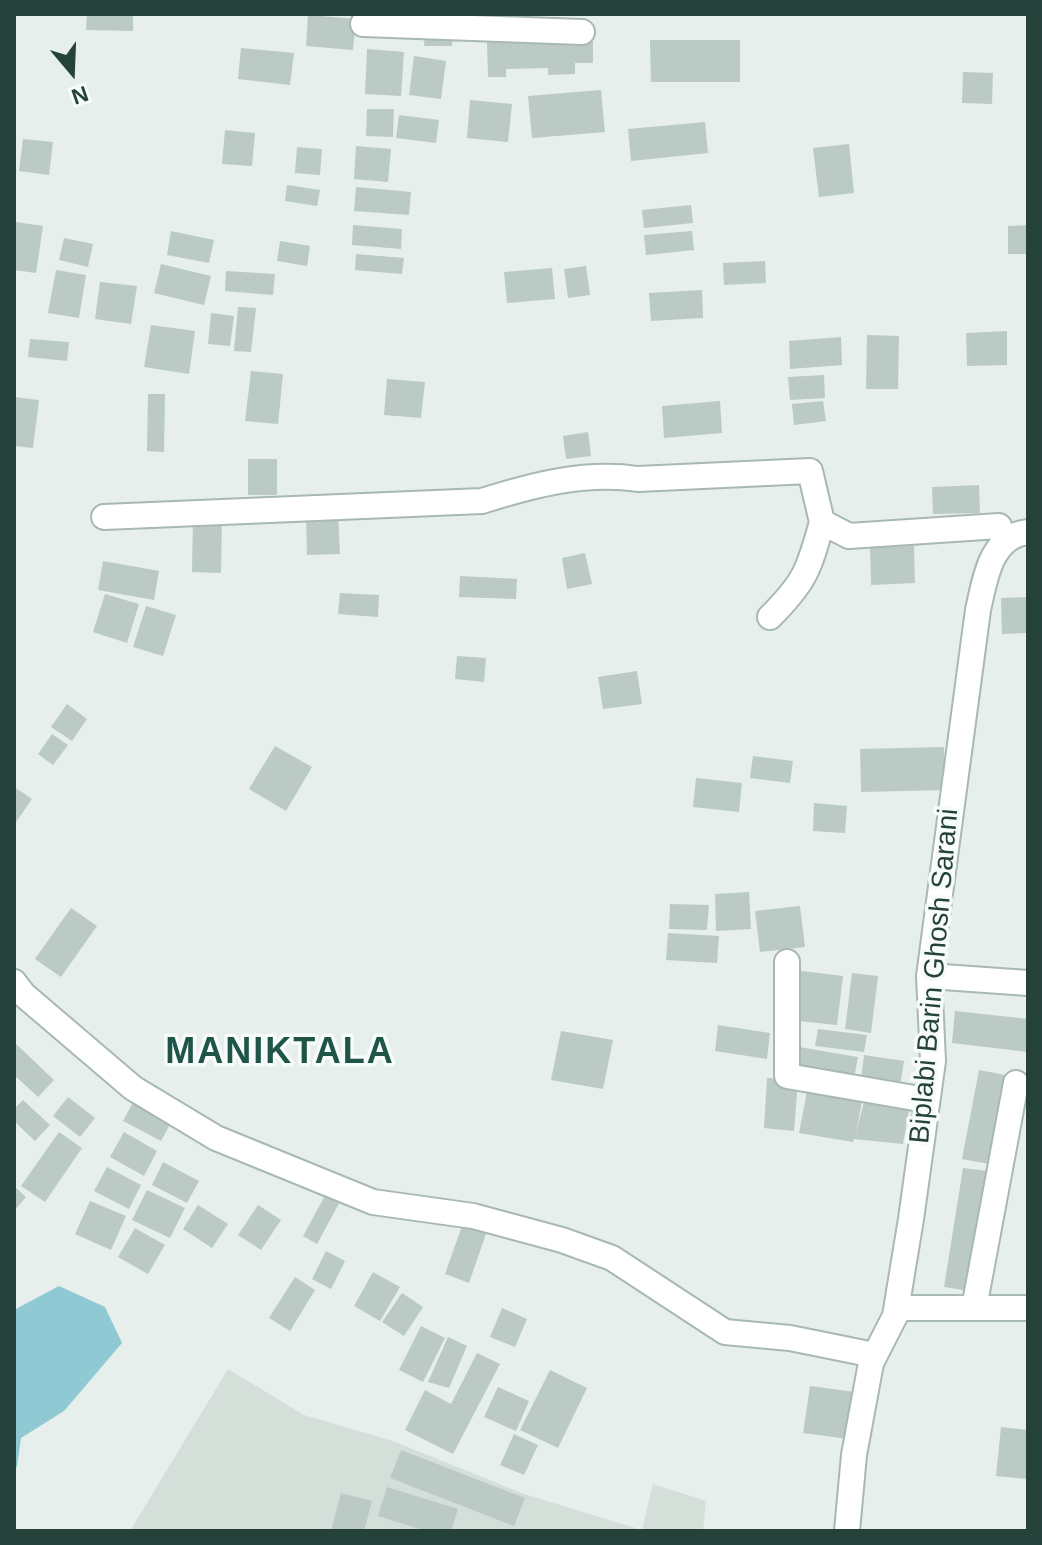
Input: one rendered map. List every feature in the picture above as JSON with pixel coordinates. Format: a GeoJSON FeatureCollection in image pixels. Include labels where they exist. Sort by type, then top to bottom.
{"type":"FeatureCollection","features":[{"type":"Feature","properties":{"kind":"street"},"geometry":{"type":"LineString","coordinates":[[363,24],[582,32]]}},
{"type":"Feature","properties":{"kind":"street"},"geometry":{"type":"LineString","coordinates":[[104,517],[482,501],[541,482],[617,476],[638,479],[810,471],[822,522],[811,565],[800,587],[770,617]]}},
{"type":"Feature","properties":{"kind":"street"},"geometry":{"type":"LineString","coordinates":[[822,522],[849,536],[999,526]]}},
{"type":"Feature","properties":{"kind":"street","name":"Biplabi Barin Ghosh Sarani"},"geometry":{"type":"LineString","coordinates":[[847,1531],[854,1455],[874,1355],[897,1308],[933,1061],[929,976],[978,610],[991,557],[1016,533],[1028,532]]}},
{"type":"Feature","properties":{"kind":"street"},"geometry":{"type":"LineString","coordinates":[[787,962],[787,1076],[926,1100]]}},
{"type":"Feature","properties":{"kind":"street"},"geometry":{"type":"LineString","coordinates":[[929,976],[1028,983]]}},
{"type":"Feature","properties":{"kind":"street"},"geometry":{"type":"LineString","coordinates":[[17,995],[133,1088],[229,1144],[373,1202],[473,1216],[562,1240],[612,1258],[725,1332],[790,1338],[874,1355]]}},
{"type":"Feature","properties":{"kind":"street"},"geometry":{"type":"LineString","coordinates":[[974,1308],[1016,1083]]}},
{"type":"Feature","properties":{"kind":"street"},"geometry":{"type":"LineString","coordinates":[[897,1308],[1028,1308]]}},
{"type":"Feature","properties":{"kind":"shaded area"},"geometry":{"type":"Polygon","coordinates":[[[228,1369],[304,1415],[393,1441],[524,1494],[642,1530],[653,1484],[706,1501],[703,1531],[130,1531],[228,1369]]]}},
{"type":"Feature","properties":{"kind":"water"},"geometry":{"type":"Polygon","coordinates":[[[59,1286],[105,1307],[122,1343],[64,1411],[21,1438],[17,1467],[14,1468],[14,1310],[59,1286]]]}},
{"type":"Feature","properties":{"kind":"building"},"geometry":{"type":"Polygon","coordinates":[[[87,14],[133,14],[133,31],[86,30],[87,14]]]}},
{"type":"Feature","properties":{"kind":"building"},"geometry":{"type":"Polygon","coordinates":[[[308,15],[356,19],[353,50],[306,46],[308,15]]]}},
{"type":"Feature","properties":{"kind":"building"},"geometry":{"type":"Polygon","coordinates":[[[425,31],[453,31],[452,46],[424,46],[425,31]]]}},
{"type":"Feature","properties":{"kind":"building"},"geometry":{"type":"Polygon","coordinates":[[[593,40],[593,63],[575,63],[575,74],[548,75],[548,68],[506,69],[506,77],[488,77],[487,42],[593,40]]]}},
{"type":"Feature","properties":{"kind":"building"},"geometry":{"type":"Polygon","coordinates":[[[650,40],[740,40],[740,82],[651,82],[650,40]]]}},
{"type":"Feature","properties":{"kind":"building"},"geometry":{"type":"Polygon","coordinates":[[[241,48],[294,53],[290,85],[238,79],[241,48]]]}},
{"type":"Feature","properties":{"kind":"building"},"geometry":{"type":"Polygon","coordinates":[[[367,49],[404,52],[401,96],[365,94],[367,49]]]}},
{"type":"Feature","properties":{"kind":"building"},"geometry":{"type":"Polygon","coordinates":[[[414,56],[446,61],[441,99],[409,95],[414,56]]]}},
{"type":"Feature","properties":{"kind":"building"},"geometry":{"type":"Polygon","coordinates":[[[963,72],[993,73],[992,104],[962,103],[963,72]]]}},
{"type":"Feature","properties":{"kind":"building"},"geometry":{"type":"Polygon","coordinates":[[[601,90],[605,132],[532,138],[528,96],[601,90]]]}},
{"type":"Feature","properties":{"kind":"building"},"geometry":{"type":"Polygon","coordinates":[[[470,100],[512,104],[508,142],[467,138],[470,100]]]}},
{"type":"Feature","properties":{"kind":"building"},"geometry":{"type":"Polygon","coordinates":[[[367,109],[394,109],[393,137],[366,136],[367,109]]]}},
{"type":"Feature","properties":{"kind":"building"},"geometry":{"type":"Polygon","coordinates":[[[399,115],[439,120],[436,143],[396,138],[399,115]]]}},
{"type":"Feature","properties":{"kind":"building"},"geometry":{"type":"Polygon","coordinates":[[[705,122],[708,153],[631,161],[628,129],[705,122]]]}},
{"type":"Feature","properties":{"kind":"building"},"geometry":{"type":"Polygon","coordinates":[[[225,130],[255,133],[252,166],[222,164],[225,130]]]}},
{"type":"Feature","properties":{"kind":"building"},"geometry":{"type":"Polygon","coordinates":[[[23,139],[53,142],[49,175],[19,171],[23,139]]]}},
{"type":"Feature","properties":{"kind":"building"},"geometry":{"type":"Polygon","coordinates":[[[849,144],[854,193],[819,197],[813,148],[849,144]]]}},
{"type":"Feature","properties":{"kind":"building"},"geometry":{"type":"Polygon","coordinates":[[[356,146],[391,149],[388,182],[354,179],[356,146]]]}},
{"type":"Feature","properties":{"kind":"building"},"geometry":{"type":"Polygon","coordinates":[[[297,147],[322,149],[320,175],[295,173],[297,147]]]}},
{"type":"Feature","properties":{"kind":"building"},"geometry":{"type":"Polygon","coordinates":[[[287,185],[320,190],[317,206],[285,201],[287,185]]]}},
{"type":"Feature","properties":{"kind":"building"},"geometry":{"type":"Polygon","coordinates":[[[356,187],[411,192],[409,215],[354,211],[356,187]]]}},
{"type":"Feature","properties":{"kind":"building"},"geometry":{"type":"Polygon","coordinates":[[[691,205],[693,223],[644,228],[642,210],[691,205]]]}},
{"type":"Feature","properties":{"kind":"building"},"geometry":{"type":"Polygon","coordinates":[[[16,222],[43,226],[36,273],[14,270],[16,222]]]}},
{"type":"Feature","properties":{"kind":"building"},"geometry":{"type":"Polygon","coordinates":[[[353,225],[402,229],[401,249],[352,245],[353,225]]]}},
{"type":"Feature","properties":{"kind":"building"},"geometry":{"type":"Polygon","coordinates":[[[1028,225],[1028,254],[1008,254],[1008,226],[1028,225]]]}},
{"type":"Feature","properties":{"kind":"building"},"geometry":{"type":"Polygon","coordinates":[[[171,231],[214,240],[209,263],[167,255],[171,231]]]}},
{"type":"Feature","properties":{"kind":"building"},"geometry":{"type":"Polygon","coordinates":[[[692,231],[694,250],[646,255],[644,235],[692,231]]]}},
{"type":"Feature","properties":{"kind":"building"},"geometry":{"type":"Polygon","coordinates":[[[64,238],[93,244],[88,267],[59,260],[64,238]]]}},
{"type":"Feature","properties":{"kind":"building"},"geometry":{"type":"Polygon","coordinates":[[[280,241],[310,246],[307,266],[277,261],[280,241]]]}},
{"type":"Feature","properties":{"kind":"building"},"geometry":{"type":"Polygon","coordinates":[[[356,254],[404,258],[402,274],[355,270],[356,254]]]}},
{"type":"Feature","properties":{"kind":"building"},"geometry":{"type":"Polygon","coordinates":[[[765,261],[766,283],[724,285],[723,263],[765,261]]]}},
{"type":"Feature","properties":{"kind":"building"},"geometry":{"type":"Polygon","coordinates":[[[161,264],[211,276],[204,305],[154,293],[161,264]]]}},
{"type":"Feature","properties":{"kind":"building"},"geometry":{"type":"Polygon","coordinates":[[[586,266],[590,295],[568,298],[564,269],[586,266]]]}},
{"type":"Feature","properties":{"kind":"building"},"geometry":{"type":"Polygon","coordinates":[[[552,268],[555,299],[507,303],[504,272],[552,268]]]}},
{"type":"Feature","properties":{"kind":"building"},"geometry":{"type":"Polygon","coordinates":[[[56,270],[86,275],[79,318],[48,313],[56,270]]]}},
{"type":"Feature","properties":{"kind":"building"},"geometry":{"type":"Polygon","coordinates":[[[226,271],[275,274],[273,295],[225,291],[226,271]]]}},
{"type":"Feature","properties":{"kind":"building"},"geometry":{"type":"Polygon","coordinates":[[[100,282],[137,286],[131,324],[95,319],[100,282]]]}},
{"type":"Feature","properties":{"kind":"building"},"geometry":{"type":"Polygon","coordinates":[[[702,290],[703,318],[651,321],[649,293],[702,290]]]}},
{"type":"Feature","properties":{"kind":"building"},"geometry":{"type":"Polygon","coordinates":[[[238,307],[256,308],[251,352],[234,351],[238,307]]]}},
{"type":"Feature","properties":{"kind":"building"},"geometry":{"type":"Polygon","coordinates":[[[211,313],[234,316],[230,346],[208,344],[211,313]]]}},
{"type":"Feature","properties":{"kind":"building"},"geometry":{"type":"Polygon","coordinates":[[[151,325],[195,331],[189,374],[144,367],[151,325]]]}},
{"type":"Feature","properties":{"kind":"building"},"geometry":{"type":"Polygon","coordinates":[[[1007,331],[1007,365],[967,366],[966,333],[1007,331]]]}},
{"type":"Feature","properties":{"kind":"building"},"geometry":{"type":"Polygon","coordinates":[[[867,335],[899,336],[898,389],[866,389],[867,335]]]}},
{"type":"Feature","properties":{"kind":"building"},"geometry":{"type":"Polygon","coordinates":[[[841,337],[842,365],[790,369],[789,341],[841,337]]]}},
{"type":"Feature","properties":{"kind":"building"},"geometry":{"type":"Polygon","coordinates":[[[30,339],[69,342],[67,361],[28,357],[30,339]]]}},
{"type":"Feature","properties":{"kind":"building"},"geometry":{"type":"Polygon","coordinates":[[[251,371],[283,374],[278,424],[245,421],[251,371]]]}},
{"type":"Feature","properties":{"kind":"building"},"geometry":{"type":"Polygon","coordinates":[[[824,375],[825,398],[790,400],[788,377],[824,375]]]}},
{"type":"Feature","properties":{"kind":"building"},"geometry":{"type":"Polygon","coordinates":[[[387,379],[425,382],[421,418],[384,415],[387,379]]]}},
{"type":"Feature","properties":{"kind":"building"},"geometry":{"type":"Polygon","coordinates":[[[148,394],[165,394],[164,452],[147,451],[148,394]]]}},
{"type":"Feature","properties":{"kind":"building"},"geometry":{"type":"Polygon","coordinates":[[[14,397],[39,400],[33,448],[14,446],[14,397]]]}},
{"type":"Feature","properties":{"kind":"building"},"geometry":{"type":"Polygon","coordinates":[[[720,401],[722,433],[664,438],[662,406],[720,401]]]}},
{"type":"Feature","properties":{"kind":"building"},"geometry":{"type":"Polygon","coordinates":[[[823,401],[826,421],[794,425],[792,404],[823,401]]]}},
{"type":"Feature","properties":{"kind":"building"},"geometry":{"type":"Polygon","coordinates":[[[588,432],[591,456],[566,459],[563,436],[588,432]]]}},
{"type":"Feature","properties":{"kind":"building"},"geometry":{"type":"Polygon","coordinates":[[[248,459],[277,459],[277,495],[248,495],[248,459]]]}},
{"type":"Feature","properties":{"kind":"building"},"geometry":{"type":"Polygon","coordinates":[[[979,485],[980,513],[933,514],[932,487],[979,485]]]}},
{"type":"Feature","properties":{"kind":"building"},"geometry":{"type":"Polygon","coordinates":[[[338,514],[340,554],[307,555],[306,515],[338,514]]]}},
{"type":"Feature","properties":{"kind":"building"},"geometry":{"type":"Polygon","coordinates":[[[193,517],[222,518],[221,573],[192,572],[193,517]]]}},
{"type":"Feature","properties":{"kind":"building"},"geometry":{"type":"Polygon","coordinates":[[[914,546],[915,583],[871,585],[870,547],[914,546]]]}},
{"type":"Feature","properties":{"kind":"building"},"geometry":{"type":"Polygon","coordinates":[[[585,553],[592,584],[567,589],[562,558],[585,553]]]}},
{"type":"Feature","properties":{"kind":"building"},"geometry":{"type":"Polygon","coordinates":[[[103,561],[159,571],[154,600],[98,590],[103,561]]]}},
{"type":"Feature","properties":{"kind":"building"},"geometry":{"type":"Polygon","coordinates":[[[460,576],[517,579],[516,599],[459,597],[460,576]]]}},
{"type":"Feature","properties":{"kind":"building"},"geometry":{"type":"Polygon","coordinates":[[[340,593],[379,595],[378,617],[338,614],[340,593]]]}},
{"type":"Feature","properties":{"kind":"building"},"geometry":{"type":"Polygon","coordinates":[[[105,594],[139,604],[127,643],[93,632],[105,594]]]}},
{"type":"Feature","properties":{"kind":"building"},"geometry":{"type":"Polygon","coordinates":[[[1028,597],[1028,633],[1002,634],[1001,598],[1028,597]]]}},
{"type":"Feature","properties":{"kind":"building"},"geometry":{"type":"Polygon","coordinates":[[[146,606],[176,615],[163,656],[133,647],[146,606]]]}},
{"type":"Feature","properties":{"kind":"building"},"geometry":{"type":"Polygon","coordinates":[[[457,656],[486,658],[484,682],[455,679],[457,656]]]}},
{"type":"Feature","properties":{"kind":"building"},"geometry":{"type":"Polygon","coordinates":[[[637,671],[642,704],[603,709],[598,677],[637,671]]]}},
{"type":"Feature","properties":{"kind":"building"},"geometry":{"type":"Polygon","coordinates":[[[67,704],[87,719],[72,741],[51,727],[67,704]]]}},
{"type":"Feature","properties":{"kind":"building"},"geometry":{"type":"Polygon","coordinates":[[[52,734],[68,745],[53,765],[38,754],[52,734]]]}},
{"type":"Feature","properties":{"kind":"building"},"geometry":{"type":"Polygon","coordinates":[[[275,746],[312,767],[286,811],[249,789],[275,746]]]}},
{"type":"Feature","properties":{"kind":"building"},"geometry":{"type":"Polygon","coordinates":[[[944,747],[945,790],[861,792],[860,749],[944,747]]]}},
{"type":"Feature","properties":{"kind":"building"},"geometry":{"type":"Polygon","coordinates":[[[753,756],[793,761],[790,783],[750,778],[753,756]]]}},
{"type":"Feature","properties":{"kind":"building"},"geometry":{"type":"Polygon","coordinates":[[[696,778],[742,783],[739,812],[693,807],[696,778]]]}},
{"type":"Feature","properties":{"kind":"building"},"geometry":{"type":"Polygon","coordinates":[[[14,787],[32,799],[14,825],[14,787]]]}},
{"type":"Feature","properties":{"kind":"building"},"geometry":{"type":"Polygon","coordinates":[[[814,803],[847,806],[845,833],[813,831],[814,803]]]}},
{"type":"Feature","properties":{"kind":"building"},"geometry":{"type":"Polygon","coordinates":[[[749,892],[751,929],[716,931],[715,894],[749,892]]]}},
{"type":"Feature","properties":{"kind":"building"},"geometry":{"type":"Polygon","coordinates":[[[670,904],[709,905],[707,930],[669,929],[670,904]]]}},
{"type":"Feature","properties":{"kind":"building"},"geometry":{"type":"Polygon","coordinates":[[[800,906],[805,947],[760,952],[755,911],[800,906]]]}},
{"type":"Feature","properties":{"kind":"building"},"geometry":{"type":"Polygon","coordinates":[[[71,908],[97,926],[61,977],[35,959],[71,908]]]}},
{"type":"Feature","properties":{"kind":"building"},"geometry":{"type":"Polygon","coordinates":[[[668,933],[719,936],[717,963],[666,960],[668,933]]]}},
{"type":"Feature","properties":{"kind":"building"},"geometry":{"type":"Polygon","coordinates":[[[794,970],[843,976],[837,1025],[789,1020],[794,970]]]}},
{"type":"Feature","properties":{"kind":"building"},"geometry":{"type":"Polygon","coordinates":[[[852,973],[878,976],[871,1033],[845,1029],[852,973]]]}},
{"type":"Feature","properties":{"kind":"building"},"geometry":{"type":"Polygon","coordinates":[[[955,1011],[1028,1019],[1028,1052],[952,1043],[955,1011]]]}},
{"type":"Feature","properties":{"kind":"building"},"geometry":{"type":"Polygon","coordinates":[[[718,1025],[770,1033],[767,1059],[715,1051],[718,1025]]]}},
{"type":"Feature","properties":{"kind":"building"},"geometry":{"type":"Polygon","coordinates":[[[818,1029],[867,1035],[864,1052],[815,1046],[818,1029]]]}},
{"type":"Feature","properties":{"kind":"building"},"geometry":{"type":"Polygon","coordinates":[[[561,1031],[613,1040],[603,1089],[551,1080],[561,1031]]]}},
{"type":"Feature","properties":{"kind":"building"},"geometry":{"type":"Polygon","coordinates":[[[14,1042],[54,1080],[38,1097],[14,1075],[14,1042]]]}},
{"type":"Feature","properties":{"kind":"building"},"geometry":{"type":"Polygon","coordinates":[[[799,1047],[858,1057],[853,1084],[794,1075],[799,1047]]]}},
{"type":"Feature","properties":{"kind":"building"},"geometry":{"type":"Polygon","coordinates":[[[864,1055],[904,1061],[899,1092],[860,1087],[864,1055]]]}},
{"type":"Feature","properties":{"kind":"building"},"geometry":{"type":"Polygon","coordinates":[[[979,1070],[1005,1075],[989,1164],[962,1159],[979,1070]]]}},
{"type":"Feature","properties":{"kind":"building"},"geometry":{"type":"Polygon","coordinates":[[[767,1078],[798,1080],[794,1131],[764,1128],[767,1078]]]}},
{"type":"Feature","properties":{"kind":"building"},"geometry":{"type":"Polygon","coordinates":[[[808,1086],[863,1096],[856,1133],[865,1098],[910,1104],[903,1144],[854,1139],[853,1142],[799,1133],[808,1086]]]}},
{"type":"Feature","properties":{"kind":"building"},"geometry":{"type":"Polygon","coordinates":[[[137,1095],[175,1115],[161,1141],[123,1121],[137,1095]]]}},
{"type":"Feature","properties":{"kind":"building"},"geometry":{"type":"Polygon","coordinates":[[[68,1097],[95,1118],[80,1137],[53,1116],[68,1097]]]}},
{"type":"Feature","properties":{"kind":"building"},"geometry":{"type":"Polygon","coordinates":[[[23,1100],[50,1125],[35,1141],[14,1121],[14,1109],[23,1100]]]}},
{"type":"Feature","properties":{"kind":"building"},"geometry":{"type":"Polygon","coordinates":[[[59,1132],[82,1148],[45,1202],[21,1186],[59,1132]]]}},
{"type":"Feature","properties":{"kind":"building"},"geometry":{"type":"Polygon","coordinates":[[[124,1132],[157,1151],[144,1176],[110,1157],[124,1132]]]}},
{"type":"Feature","properties":{"kind":"building"},"geometry":{"type":"Polygon","coordinates":[[[163,1162],[199,1181],[187,1203],[152,1185],[163,1162]]]}},
{"type":"Feature","properties":{"kind":"building"},"geometry":{"type":"Polygon","coordinates":[[[107,1167],[141,1185],[129,1209],[94,1191],[107,1167]]]}},
{"type":"Feature","properties":{"kind":"building"},"geometry":{"type":"Polygon","coordinates":[[[963,1168],[988,1171],[969,1291],[944,1287],[963,1168]]]}},
{"type":"Feature","properties":{"kind":"building"},"geometry":{"type":"Polygon","coordinates":[[[14,1186],[26,1197],[14,1211],[14,1186]]]}},
{"type":"Feature","properties":{"kind":"building"},"geometry":{"type":"Polygon","coordinates":[[[147,1190],[185,1208],[170,1238],[132,1220],[147,1190]]]}},
{"type":"Feature","properties":{"kind":"building"},"geometry":{"type":"Polygon","coordinates":[[[327,1192],[341,1200],[317,1244],[303,1236],[327,1192]]]}},
{"type":"Feature","properties":{"kind":"building"},"geometry":{"type":"Polygon","coordinates":[[[90,1201],[126,1216],[111,1250],[75,1234],[90,1201]]]}},
{"type":"Feature","properties":{"kind":"building"},"geometry":{"type":"Polygon","coordinates":[[[198,1205],[228,1224],[212,1248],[183,1229],[198,1205]]]}},
{"type":"Feature","properties":{"kind":"building"},"geometry":{"type":"Polygon","coordinates":[[[258,1205],[281,1220],[261,1250],[238,1235],[258,1205]]]}},
{"type":"Feature","properties":{"kind":"building"},"geometry":{"type":"Polygon","coordinates":[[[462,1226],[486,1234],[469,1283],[445,1274],[462,1226]]]}},
{"type":"Feature","properties":{"kind":"building"},"geometry":{"type":"Polygon","coordinates":[[[135,1228],[165,1245],[148,1274],[118,1257],[135,1228]]]}},
{"type":"Feature","properties":{"kind":"building"},"geometry":{"type":"Polygon","coordinates":[[[326,1251],[345,1261],[331,1289],[312,1279],[326,1251]]]}},
{"type":"Feature","properties":{"kind":"building"},"geometry":{"type":"Polygon","coordinates":[[[373,1272],[400,1287],[380,1321],[354,1306],[373,1272]]]}},
{"type":"Feature","properties":{"kind":"building"},"geometry":{"type":"Polygon","coordinates":[[[295,1277],[315,1290],[290,1331],[269,1318],[295,1277]]]}},
{"type":"Feature","properties":{"kind":"building"},"geometry":{"type":"Polygon","coordinates":[[[402,1293],[423,1307],[404,1336],[382,1322],[402,1293]]]}},
{"type":"Feature","properties":{"kind":"building"},"geometry":{"type":"Polygon","coordinates":[[[502,1308],[527,1319],[515,1347],[490,1337],[502,1308]]]}},
{"type":"Feature","properties":{"kind":"building"},"geometry":{"type":"Polygon","coordinates":[[[421,1326],[445,1338],[423,1382],[399,1370],[421,1326]]]}},
{"type":"Feature","properties":{"kind":"building"},"geometry":{"type":"Polygon","coordinates":[[[448,1337],[467,1346],[449,1388],[428,1382],[448,1337]]]}},
{"type":"Feature","properties":{"kind":"building"},"geometry":{"type":"Polygon","coordinates":[[[477,1353],[500,1364],[453,1454],[405,1430],[425,1390],[451,1404],[477,1353]]]}},
{"type":"Feature","properties":{"kind":"building"},"geometry":{"type":"Polygon","coordinates":[[[550,1370],[587,1388],[558,1448],[520,1430],[550,1370]]]}},
{"type":"Feature","properties":{"kind":"building"},"geometry":{"type":"Polygon","coordinates":[[[810,1386],[855,1392],[848,1439],[803,1433],[810,1386]]]}},
{"type":"Feature","properties":{"kind":"building"},"geometry":{"type":"Polygon","coordinates":[[[498,1387],[529,1401],[516,1431],[484,1417],[498,1387]]]}},
{"type":"Feature","properties":{"kind":"building"},"geometry":{"type":"Polygon","coordinates":[[[1001,1427],[1028,1430],[1028,1479],[996,1476],[1001,1427]]]}},
{"type":"Feature","properties":{"kind":"building"},"geometry":{"type":"Polygon","coordinates":[[[514,1434],[538,1445],[524,1475],[500,1465],[514,1434]]]}},
{"type":"Feature","properties":{"kind":"building"},"geometry":{"type":"Polygon","coordinates":[[[401,1450],[525,1498],[514,1526],[390,1478],[401,1450]]]}},
{"type":"Feature","properties":{"kind":"building"},"geometry":{"type":"Polygon","coordinates":[[[387,1487],[458,1509],[451,1531],[426,1531],[378,1516],[387,1487]]]}},
{"type":"Feature","properties":{"kind":"building"},"geometry":{"type":"Polygon","coordinates":[[[341,1493],[372,1501],[364,1531],[331,1531],[341,1493]]]}},
{"type":"Feature","properties":{"kind":"district","name":"MANIKTALA"},"geometry":{"type":"Point","coordinates":[280,1053]}}]}
